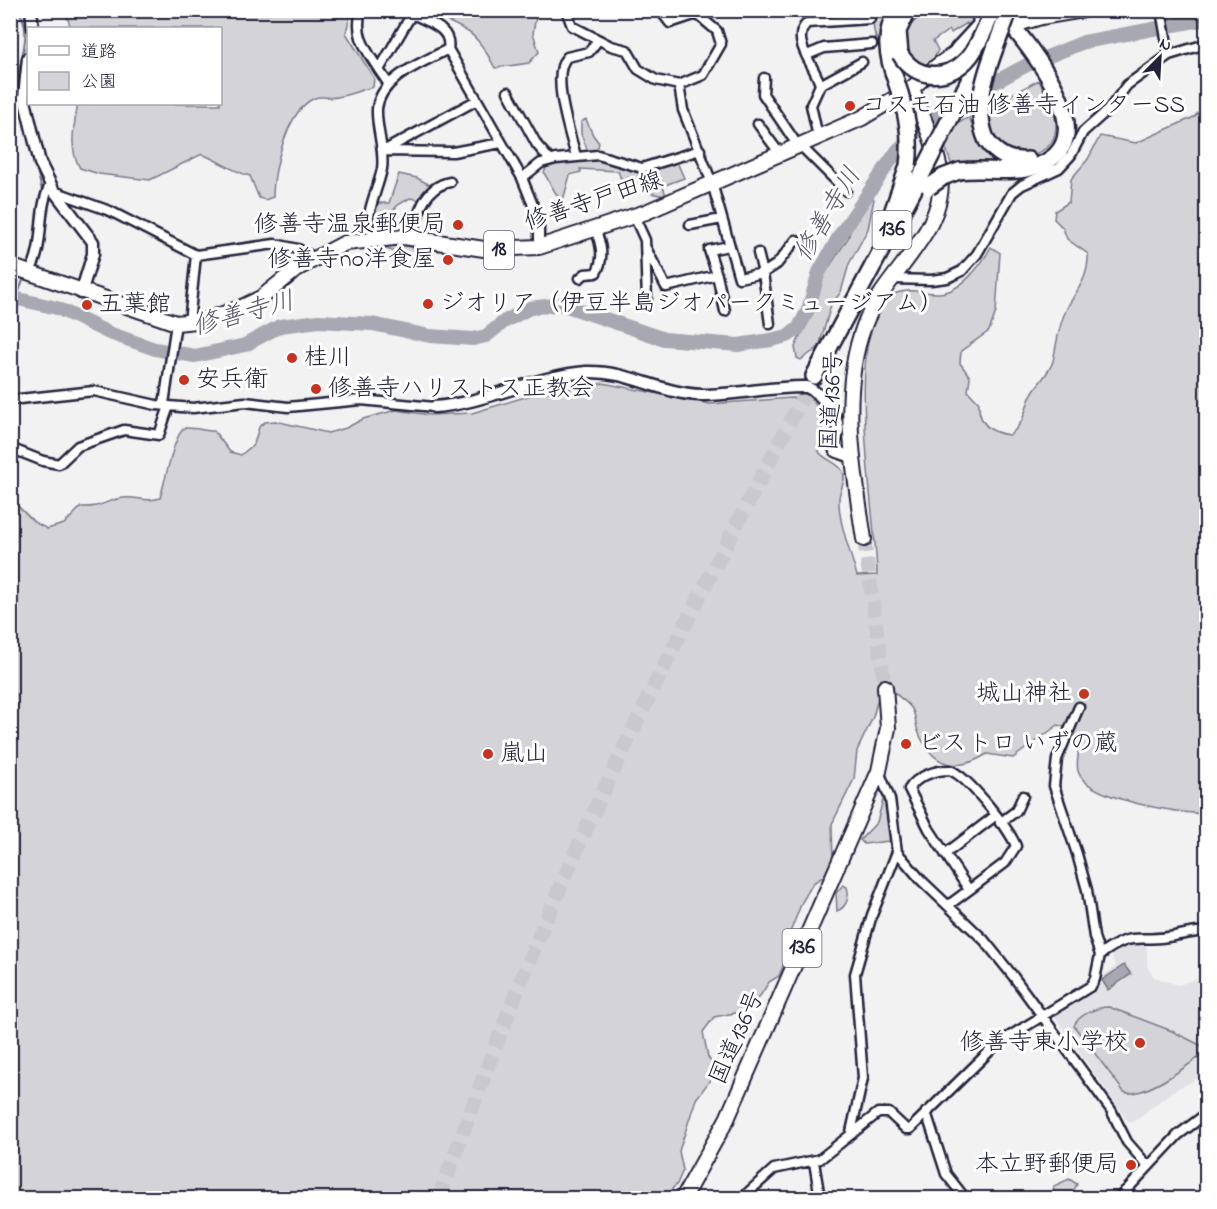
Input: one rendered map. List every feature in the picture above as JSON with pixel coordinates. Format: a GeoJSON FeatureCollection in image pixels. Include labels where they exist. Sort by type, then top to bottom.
{"type":"FeatureCollection","features":[{"type":"Feature","properties":{"kind":"highway"},"geometry":{"type":"LineString","coordinates":[[855,299],[898,197],[908,166],[910,143],[908,120],[887,46],[889,30],[897,10]]}},
{"type":"Feature","properties":{"kind":"highway"},"geometry":{"type":"LineString","coordinates":[[908,10],[898,31],[900,54],[909,66],[922,74],[936,75],[950,72],[964,63],[975,50],[992,10],[1010,18]]}},
{"type":"Feature","properties":{"kind":"highway"},"geometry":{"type":"LineString","coordinates":[[958,50],[981,25],[981,10]]}},
{"type":"Feature","properties":{"kind":"highway"},"geometry":{"type":"LineString","coordinates":[[925,181],[959,171],[1030,168],[1044,163],[1054,155],[1065,136],[1066,114],[1061,99],[1025,46],[1010,18],[1000,10]]}},
{"type":"Feature","properties":{"kind":"highway","name":"136"},"geometry":{"type":"LineString","coordinates":[[814,376],[863,284],[925,181],[1000,10]]}},
{"type":"Feature","properties":{"kind":"highway"},"geometry":{"type":"LineString","coordinates":[[1010,18],[982,92],[980,118],[987,141],[998,153],[1018,161],[1039,157],[1051,148],[1058,135],[1060,121],[1054,98],[1043,74]]}},
{"type":"Feature","properties":{"kind":"main road"},"geometry":{"type":"LineString","coordinates":[[912,88],[958,50],[1010,18],[1083,10]]}},
{"type":"Feature","properties":{"kind":"main road","name":"国道136号"},"geometry":{"type":"LineString","coordinates":[[864,539],[852,457],[852,383],[859,342],[870,311],[890,279],[927,230],[938,204],[940,175],[912,88]]}},
{"type":"Feature","properties":{"kind":"main road","name":"修善寺戸田線"},"geometry":{"type":"LineString","coordinates":[[180,328],[249,304],[315,258],[345,243],[390,238],[484,249],[539,247],[712,183],[799,146],[862,118],[912,88]]}},
{"type":"Feature","properties":{"kind":"main road"},"geometry":{"type":"LineString","coordinates":[[10,267],[180,328]]}},
{"type":"Feature","properties":{"kind":"main road","name":"国道136号"},"geometry":{"type":"LineString","coordinates":[[683,1198],[727,1119],[879,771],[888,728],[885,687]]}},
{"type":"Feature","properties":{"kind":"street"},"geometry":{"type":"LineString","coordinates":[[31,10],[33,27]]}},
{"type":"Feature","properties":{"kind":"street"},"geometry":{"type":"LineString","coordinates":[[361,10],[357,30],[363,46],[388,83]]}},
{"type":"Feature","properties":{"kind":"street"},"geometry":{"type":"LineString","coordinates":[[405,10],[446,34],[449,41],[448,49],[522,178],[539,220],[539,247]]}},
{"type":"Feature","properties":{"kind":"street"},"geometry":{"type":"LineString","coordinates":[[566,10],[572,26],[598,40],[627,50],[638,69],[649,76],[679,85],[703,75],[722,40],[713,25],[697,14],[670,23],[660,10]]}},
{"type":"Feature","properties":{"kind":"street"},"geometry":{"type":"LineString","coordinates":[[1161,10],[1169,55]]}},
{"type":"Feature","properties":{"kind":"street"},"geometry":{"type":"LineString","coordinates":[[379,70],[407,21],[415,15]]}},
{"type":"Feature","properties":{"kind":"street"},"geometry":{"type":"LineString","coordinates":[[820,85],[801,37],[807,23],[870,19]]}},
{"type":"Feature","properties":{"kind":"street"},"geometry":{"type":"LineString","coordinates":[[576,156],[563,110],[560,69],[567,57],[589,52],[598,40]]}},
{"type":"Feature","properties":{"kind":"street"},"geometry":{"type":"LineString","coordinates":[[807,55],[824,48],[872,44]]}},
{"type":"Feature","properties":{"kind":"street"},"geometry":{"type":"LineString","coordinates":[[890,279],[931,280],[947,278],[962,271],[977,254],[1012,193],[1022,184],[1059,168],[1071,155],[1083,132],[1110,108],[1126,85],[1169,55],[1206,44]]}},
{"type":"Feature","properties":{"kind":"street"},"geometry":{"type":"LineString","coordinates":[[390,238],[383,232],[370,230],[368,227],[369,207],[382,170],[383,152],[377,108],[388,83],[448,49]]}},
{"type":"Feature","properties":{"kind":"street"},"geometry":{"type":"LineString","coordinates":[[818,137],[811,105],[820,85],[862,62]]}},
{"type":"Feature","properties":{"kind":"street"},"geometry":{"type":"LineString","coordinates":[[27,68],[24,97],[40,163],[52,188],[93,242],[93,255],[81,293]]}},
{"type":"Feature","properties":{"kind":"street"},"geometry":{"type":"LineString","coordinates":[[764,78],[763,94],[799,146],[846,191]]}},
{"type":"Feature","properties":{"kind":"street"},"geometry":{"type":"LineString","coordinates":[[679,85],[683,110],[712,183],[739,278],[763,273],[777,264],[796,240]]}},
{"type":"Feature","properties":{"kind":"street"},"geometry":{"type":"LineString","coordinates":[[508,92],[537,146],[550,160]]}},
{"type":"Feature","properties":{"kind":"street"},"geometry":{"type":"LineString","coordinates":[[383,152],[477,100]]}},
{"type":"Feature","properties":{"kind":"street"},"geometry":{"type":"LineString","coordinates":[[758,124],[780,154]]}},
{"type":"Feature","properties":{"kind":"street"},"geometry":{"type":"LineString","coordinates":[[383,152],[453,152],[501,143]]}},
{"type":"Feature","properties":{"kind":"street"},"geometry":{"type":"LineString","coordinates":[[522,178],[541,163],[550,160],[576,156],[611,157],[642,168],[700,150]]}},
{"type":"Feature","properties":{"kind":"street"},"geometry":{"type":"LineString","coordinates":[[412,239],[423,202],[440,184],[450,182]]}},
{"type":"Feature","properties":{"kind":"street"},"geometry":{"type":"LineString","coordinates":[[52,188],[110,211],[196,255],[275,244],[298,249],[315,258]]}},
{"type":"Feature","properties":{"kind":"street"},"geometry":{"type":"LineString","coordinates":[[29,273],[38,253],[42,207],[52,188]]}},
{"type":"Feature","properties":{"kind":"street"},"geometry":{"type":"LineString","coordinates":[[627,215],[658,264],[666,287],[717,274]]}},
{"type":"Feature","properties":{"kind":"street"},"geometry":{"type":"LineString","coordinates":[[690,225],[722,219]]}},
{"type":"Feature","properties":{"kind":"street"},"geometry":{"type":"LineString","coordinates":[[580,278],[585,274],[596,273],[599,269],[603,248],[602,224]]}},
{"type":"Feature","properties":{"kind":"street"},"geometry":{"type":"LineString","coordinates":[[725,311],[717,274],[708,250],[729,246]]}},
{"type":"Feature","properties":{"kind":"street"},"geometry":{"type":"LineString","coordinates":[[646,248],[647,302]]}},
{"type":"Feature","properties":{"kind":"street"},"geometry":{"type":"LineString","coordinates":[[758,253],[770,324]]}},
{"type":"Feature","properties":{"kind":"street"},"geometry":{"type":"LineString","coordinates":[[10,448],[43,461],[59,464],[78,446],[124,430],[159,435],[166,405],[168,371],[196,255]]}},
{"type":"Feature","properties":{"kind":"street"},"geometry":{"type":"LineString","coordinates":[[10,400],[94,391],[156,405],[192,408],[245,402],[288,407],[361,400],[434,407],[467,403],[584,372],[628,375],[666,388],[702,395],[807,387],[821,396],[835,416],[838,428],[835,451],[852,457]]}},
{"type":"Feature","properties":{"kind":"street"},"geometry":{"type":"LineString","coordinates":[[742,1198],[774,1169],[814,1162],[878,1113],[884,1112],[908,1130],[998,1044],[1091,986],[1097,973],[1100,955],[1092,929],[1084,879],[1054,786],[1056,759],[1079,707]]}},
{"type":"Feature","properties":{"kind":"street"},"geometry":{"type":"LineString","coordinates":[[950,904],[969,890],[1005,863],[1016,846],[961,774],[950,770],[933,771],[910,786],[911,795],[969,890]]}},
{"type":"Feature","properties":{"kind":"street"},"geometry":{"type":"LineString","coordinates":[[851,1132],[863,1078],[855,974],[872,915],[897,852],[890,799],[879,771]]}},
{"type":"Feature","properties":{"kind":"street"},"geometry":{"type":"LineString","coordinates":[[945,854],[997,819],[1016,811],[1023,796]]}},
{"type":"Feature","properties":{"kind":"street"},"geometry":{"type":"LineString","coordinates":[[897,852],[921,880],[950,904],[984,940],[1043,1014],[1112,1110],[1127,1142],[1148,1166]]}},
{"type":"Feature","properties":{"kind":"street"},"geometry":{"type":"LineString","coordinates":[[1100,955],[1128,938],[1167,937],[1206,931]]}},
{"type":"Feature","properties":{"kind":"street"},"geometry":{"type":"LineString","coordinates":[[926,1112],[946,1174],[965,1198]]}},
{"type":"Feature","properties":{"kind":"street"},"geometry":{"type":"LineString","coordinates":[[1133,1198],[1122,1195],[1178,1135],[1206,1114]]}},
{"type":"Feature","properties":{"kind":"street"},"geometry":{"type":"LineString","coordinates":[[814,1162],[819,1198]]}},
{"type":"Feature","properties":{"kind":"shaded area","name":"修善寺東小学校"},"geometry":{"type":"Polygon","coordinates":[[[1143,938],[1147,950],[1147,966],[1154,977],[1178,985],[1206,976],[1206,1074],[1171,1092],[1132,1123],[1127,1120],[1052,1013],[1116,966],[1109,950],[1143,938]]]}},
{"type":"Feature","properties":{"kind":"shaded area"},"geometry":{"type":"Polygon","coordinates":[[[1124,965],[1131,974],[1108,990],[1102,980],[1124,965]]]}},
{"type":"Feature","properties":{"kind":"green space"},"geometry":{"type":"Polygon","coordinates":[[[65,11],[351,11],[346,33],[374,78],[373,87],[337,97],[317,97],[305,104],[289,127],[279,157],[273,197],[265,200],[259,198],[250,176],[202,154],[150,180],[99,174],[80,168],[76,160],[73,137],[78,105],[222,105],[222,27],[71,27],[65,11]]]}},
{"type":"Feature","properties":{"kind":"green space"},"geometry":{"type":"Polygon","coordinates":[[[425,11],[537,11],[533,33],[539,52],[529,63],[495,68],[474,36],[459,26],[425,11]]]}},
{"type":"Feature","properties":{"kind":"green space"},"geometry":{"type":"Polygon","coordinates":[[[869,11],[893,11],[880,38],[876,38],[869,11]]]}},
{"type":"Feature","properties":{"kind":"green space"},"geometry":{"type":"Polygon","coordinates":[[[925,11],[972,11],[977,18],[970,27],[967,23],[951,33],[949,30],[933,41],[938,50],[933,60],[926,66],[912,61],[902,42],[910,26],[925,11]]]}},
{"type":"Feature","properties":{"kind":"green space"},"geometry":{"type":"Polygon","coordinates":[[[1039,80],[1055,116],[1056,128],[1053,140],[1037,153],[1016,154],[997,144],[987,126],[985,108],[1039,80]]]}},
{"type":"Feature","properties":{"kind":"green space"},"geometry":{"type":"Polygon","coordinates":[[[1206,105],[1206,814],[1156,808],[1098,790],[1085,781],[1078,771],[1078,748],[1072,730],[1058,725],[1013,758],[987,754],[966,763],[956,765],[946,763],[930,752],[924,743],[910,706],[889,686],[881,687],[873,717],[857,751],[854,779],[832,824],[833,863],[823,877],[813,883],[802,902],[791,930],[792,943],[779,976],[769,982],[751,1010],[714,1017],[703,1032],[708,1057],[714,1067],[711,1079],[696,1099],[679,1151],[683,1170],[677,1184],[663,1198],[11,1198],[10,498],[34,522],[47,529],[64,524],[81,507],[123,498],[150,500],[160,498],[177,438],[185,428],[214,431],[230,452],[241,455],[254,444],[259,427],[265,422],[275,421],[328,433],[346,428],[363,419],[396,410],[430,415],[472,413],[535,394],[603,383],[710,404],[791,398],[810,399],[820,409],[822,426],[819,452],[839,466],[844,475],[839,508],[857,576],[877,575],[868,471],[864,382],[868,343],[876,313],[892,295],[897,293],[946,292],[962,283],[976,270],[991,247],[1000,253],[996,312],[989,331],[961,351],[960,363],[970,377],[968,391],[979,403],[983,421],[991,429],[1010,435],[1023,419],[1033,392],[1052,365],[1064,314],[1087,270],[1088,254],[1067,239],[1063,228],[1054,219],[1055,211],[1069,202],[1071,179],[1088,159],[1100,136],[1136,143],[1194,117],[1206,105]]]}},
{"type":"Feature","properties":{"kind":"green space"},"geometry":{"type":"Polygon","coordinates":[[[969,117],[984,150],[1003,164],[953,168],[944,144],[952,127],[969,117]]]}},
{"type":"Feature","properties":{"kind":"green space"},"geometry":{"type":"Polygon","coordinates":[[[586,119],[599,143],[597,150],[589,154],[581,134],[581,122],[586,119]]]}},
{"type":"Feature","properties":{"kind":"green space"},"geometry":{"type":"Polygon","coordinates":[[[598,157],[649,172],[663,186],[666,196],[649,193],[642,183],[633,186],[628,177],[621,179],[618,171],[580,169],[581,172],[570,175],[562,204],[544,173],[548,163],[598,157]]]}},
{"type":"Feature","properties":{"kind":"green space"},"geometry":{"type":"Polygon","coordinates":[[[677,162],[684,178],[665,185],[650,169],[677,162]]]}},
{"type":"Feature","properties":{"kind":"green space"},"geometry":{"type":"Polygon","coordinates":[[[399,174],[417,178],[432,186],[420,200],[410,198],[398,205],[389,215],[393,222],[390,229],[378,229],[374,224],[375,203],[389,203],[399,174]]]}},
{"type":"Feature","properties":{"kind":"green space"},"geometry":{"type":"Polygon","coordinates":[[[870,198],[874,199],[868,229],[849,264],[841,292],[831,305],[819,347],[801,360],[797,358],[795,347],[814,306],[821,280],[848,238],[855,218],[867,206],[870,198]]]}},
{"type":"Feature","properties":{"kind":"green space"},"geometry":{"type":"Polygon","coordinates":[[[396,244],[411,247],[422,253],[420,257],[411,257],[383,248],[396,244]]]}},
{"type":"Feature","properties":{"kind":"green space"},"geometry":{"type":"Polygon","coordinates":[[[884,796],[892,837],[889,841],[864,844],[860,840],[877,822],[884,796]]]}},
{"type":"Feature","properties":{"kind":"green space"},"geometry":{"type":"Polygon","coordinates":[[[843,885],[847,887],[848,897],[843,907],[837,911],[836,893],[843,885]]]}},
{"type":"Feature","properties":{"kind":"green space"},"geometry":{"type":"Polygon","coordinates":[[[1109,1007],[1172,1031],[1206,1048],[1206,1052],[1154,1086],[1143,1091],[1124,1092],[1074,1026],[1079,1018],[1088,1012],[1109,1007]]]}},
{"type":"Feature","properties":{"kind":"green space"},"geometry":{"type":"Polygon","coordinates":[[[1069,1179],[1077,1184],[1070,1198],[1052,1196],[1054,1186],[1069,1179]]]}},
{"type":"Feature","properties":{"kind":"waterway"},"geometry":{"type":"LineString","coordinates":[[18,10],[25,32],[18,77],[19,100]]}},
{"type":"Feature","properties":{"kind":"waterway","name":"修善寺川"},"geometry":{"type":"LineString","coordinates":[[10,297],[57,308],[109,333],[155,349],[195,356],[245,345],[280,326],[319,321],[372,324],[430,336],[473,339],[486,336],[505,321],[530,308],[561,304],[664,339],[738,345],[771,340],[787,336],[798,329],[808,310],[819,272],[840,235],[897,151],[921,127],[971,95],[1027,65],[1084,42],[1206,19]]}},
{"type":"Feature","properties":{"kind":"waterway"},"geometry":{"type":"LineString","coordinates":[[26,129],[42,190],[35,247]]}},
{"type":"Feature","properties":{"kind":"waterway"},"geometry":{"type":"LineString","coordinates":[[16,300],[24,277]]}},
{"type":"Feature","properties":{"kind":"tunnel"},"geometry":{"type":"LineString","coordinates":[[439,1198],[523,977],[605,787],[814,376]]}},
{"type":"Feature","properties":{"kind":"tunnel"},"geometry":{"type":"LineString","coordinates":[[864,539],[885,687]]}},
{"type":"Feature","properties":{"kind":"place","name":"コスモ石油 修善寺インターSS"},"geometry":{"type":"Point","coordinates":[850,106]}},
{"type":"Feature","properties":{"kind":"place","name":"修善寺温泉郵便局"},"geometry":{"type":"Point","coordinates":[458,225]}},
{"type":"Feature","properties":{"kind":"place","name":"修善寺no洋食屋"},"geometry":{"type":"Point","coordinates":[448,260]}},
{"type":"Feature","properties":{"kind":"place","name":"ジオリア（伊豆半島ジオパークミュージアム）"},"geometry":{"type":"Point","coordinates":[428,304]}},
{"type":"Feature","properties":{"kind":"place","name":"五葉館"},"geometry":{"type":"Point","coordinates":[87,305]}},
{"type":"Feature","properties":{"kind":"place","name":"桂川"},"geometry":{"type":"Point","coordinates":[292,358]}},
{"type":"Feature","properties":{"kind":"place","name":"安兵衛"},"geometry":{"type":"Point","coordinates":[184,380]}},
{"type":"Feature","properties":{"kind":"place","name":"修善寺ハリストス正教会"},"geometry":{"type":"Point","coordinates":[316,389]}},
{"type":"Feature","properties":{"kind":"place","name":"城山神社"},"geometry":{"type":"Point","coordinates":[1084,694]}},
{"type":"Feature","properties":{"kind":"place","name":"ビストロ いずの蔵"},"geometry":{"type":"Point","coordinates":[906,744]}},
{"type":"Feature","properties":{"kind":"place","name":"嵐山"},"geometry":{"type":"Point","coordinates":[488,754]}},
{"type":"Feature","properties":{"kind":"place","name":"修善寺東小学校"},"geometry":{"type":"Point","coordinates":[1140,1043]}},
{"type":"Feature","properties":{"kind":"place","name":"本立野郵便局"},"geometry":{"type":"Point","coordinates":[1131,1165]}}]}
